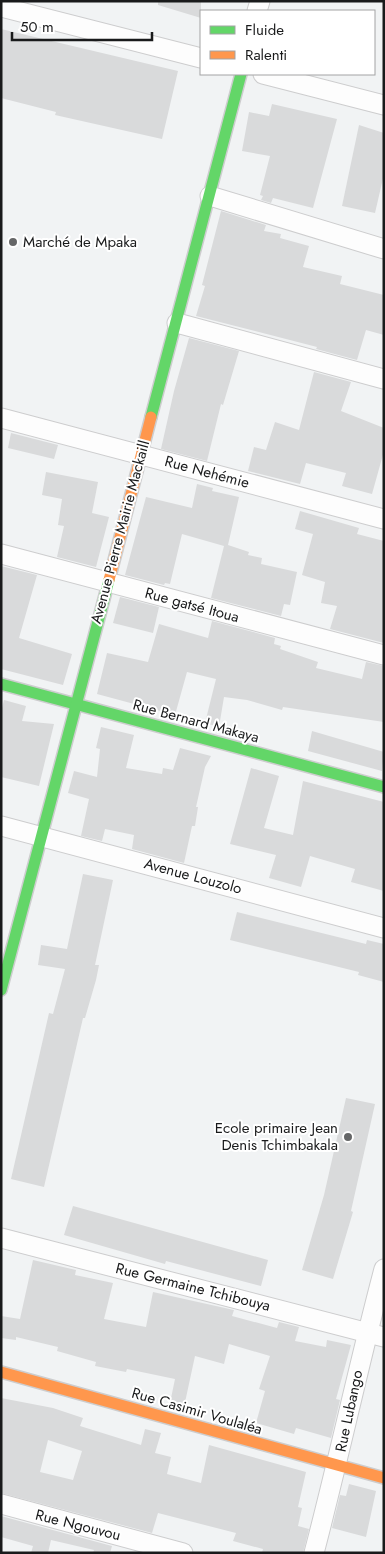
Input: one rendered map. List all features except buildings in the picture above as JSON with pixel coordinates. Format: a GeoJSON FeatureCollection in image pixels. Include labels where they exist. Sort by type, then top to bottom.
{"type":"FeatureCollection","features":[{"type":"Feature","properties":{"kind":"street"},"geometry":{"type":"LineString","coordinates":[[1,7],[200,58]]}},
{"type":"Feature","properties":{"kind":"street","name":"Avenue Pierre Mairie Mackaill"},"geometry":{"type":"LineString","coordinates":[[1,990],[4,965],[41,836],[106,582],[177,324],[241,75]]}},
{"type":"Feature","properties":{"kind":"street"},"geometry":{"type":"LineString","coordinates":[[267,75],[384,105]]}},
{"type":"Feature","properties":{"kind":"street"},"geometry":{"type":"LineString","coordinates":[[210,196],[384,249]]}},
{"type":"Feature","properties":{"kind":"street"},"geometry":{"type":"LineString","coordinates":[[177,324],[384,379]]}},
{"type":"Feature","properties":{"kind":"street","name":"Rue Nehémie"},"geometry":{"type":"LineString","coordinates":[[1,418],[384,519]]}},
{"type":"Feature","properties":{"kind":"street","name":"Rue gatsé Itoua"},"geometry":{"type":"LineString","coordinates":[[1,554],[384,654]]}},
{"type":"Feature","properties":{"kind":"street","name":"Rue Bernard Makaya"},"geometry":{"type":"LineString","coordinates":[[1,684],[384,787]]}},
{"type":"Feature","properties":{"kind":"street","name":"Avenue Louzolo"},"geometry":{"type":"LineString","coordinates":[[1,826],[384,928]]}},
{"type":"Feature","properties":{"kind":"street","name":"Rue Germaine Tchibouya"},"geometry":{"type":"LineString","coordinates":[[1,1238],[375,1334]]}},
{"type":"Feature","properties":{"kind":"street","name":"Rue Lubango"},"geometry":{"type":"LineString","coordinates":[[314,1553],[375,1334],[384,1269]]}},
{"type":"Feature","properties":{"kind":"street","name":"Rue Casimir Voulaléa"},"geometry":{"type":"LineString","coordinates":[[1,1372],[384,1478]]}},
{"type":"Feature","properties":{"kind":"street","name":"Rue Ngouvou"},"geometry":{"type":"LineString","coordinates":[[1,1504],[183,1553]]}},
{"type":"Feature","properties":{"kind":"traffic: fast"},"geometry":{"type":"LineString","coordinates":[[151,417],[241,75]]}},
{"type":"Feature","properties":{"kind":"traffic: fast"},"geometry":{"type":"LineString","coordinates":[[1,990],[109,580]]}},
{"type":"Feature","properties":{"kind":"traffic: fast"},"geometry":{"type":"LineString","coordinates":[[1,684],[384,787]]}},
{"type":"Feature","properties":{"kind":"traffic: slow"},"geometry":{"type":"LineString","coordinates":[[109,580],[151,417]]}},
{"type":"Feature","properties":{"kind":"traffic: slow"},"geometry":{"type":"LineString","coordinates":[[1,1372],[384,1478]]}},
{"type":"Feature","properties":{"kind":"place","name":"Marché de Mpaka"},"geometry":{"type":"Point","coordinates":[13,242]}},
{"type":"Feature","properties":{"kind":"place","name":"Ecole primaire Jean Denis Tchimbakala"},"geometry":{"type":"Point","coordinates":[348,1137]}}]}
